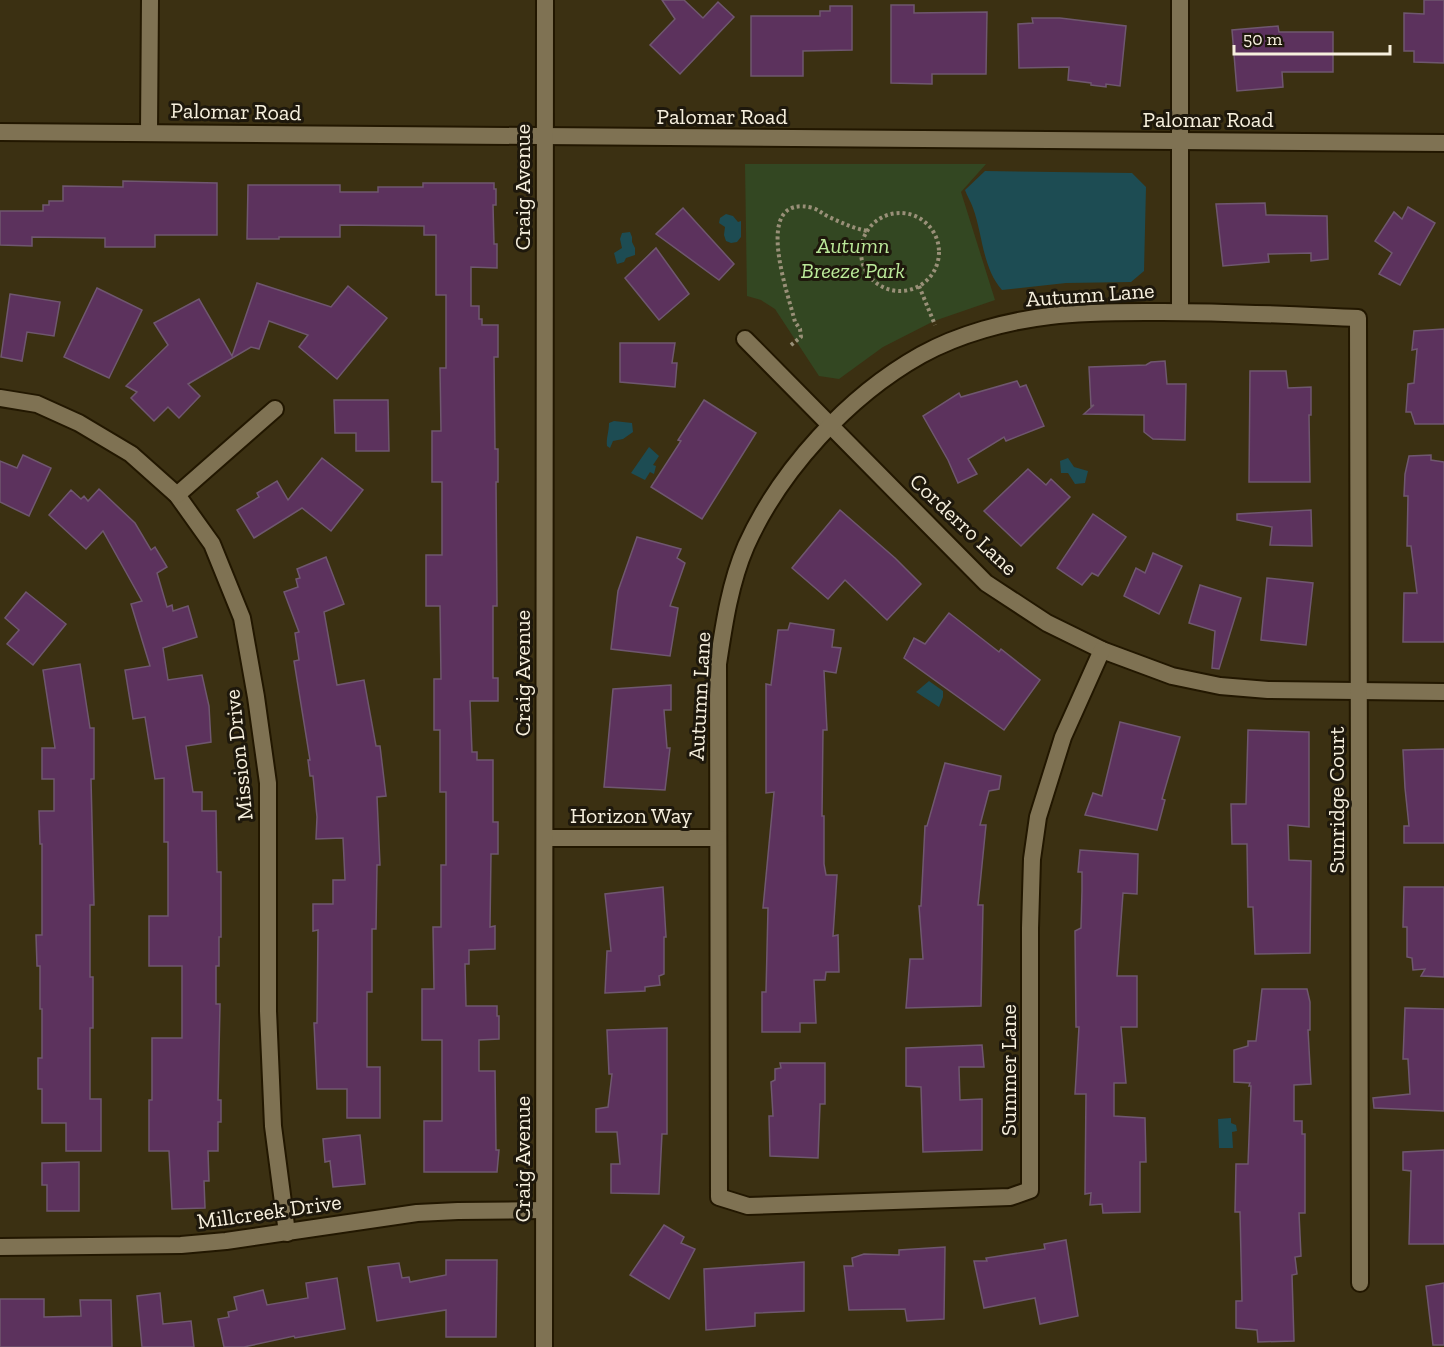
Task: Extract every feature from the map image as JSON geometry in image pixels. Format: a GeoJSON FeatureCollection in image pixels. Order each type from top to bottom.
{"type":"FeatureCollection","features":[{"type":"Feature","properties":{"kind":"street"},"geometry":{"type":"LineString","coordinates":[[149,132],[150,0]]}},
{"type":"Feature","properties":{"kind":"street","name":"Craig Avenue"},"geometry":{"type":"LineString","coordinates":[[544,1347],[545,0]]}},
{"type":"Feature","properties":{"kind":"street"},"geometry":{"type":"LineString","coordinates":[[1180,0],[1180,312]]}},
{"type":"Feature","properties":{"kind":"street","name":"Palomar Road"},"geometry":{"type":"LineString","coordinates":[[0,132],[1444,143]]}},
{"type":"Feature","properties":{"kind":"street","name":"Autumn Lane"},"geometry":{"type":"LineString","coordinates":[[719,1197],[718,664],[727,606],[745,548],[765,509],[793,468],[830,425],[875,386],[921,355],[959,338],[1006,324],[1087,312],[1180,312],[1358,318]]}},
{"type":"Feature","properties":{"kind":"street","name":"Sunridge Court"},"geometry":{"type":"LineString","coordinates":[[1358,318],[1360,1282]]}},
{"type":"Feature","properties":{"kind":"street","name":"Corderro Lane"},"geometry":{"type":"LineString","coordinates":[[745,339],[987,583],[1047,623],[1102,650],[1172,676],[1220,686],[1268,690],[1444,692]]}},
{"type":"Feature","properties":{"kind":"street","name":"Mission Drive"},"geometry":{"type":"LineString","coordinates":[[0,398],[37,404],[79,423],[131,454],[177,495],[212,544],[242,618],[268,783],[268,1011],[273,1126],[287,1233]]}},
{"type":"Feature","properties":{"kind":"street"},"geometry":{"type":"LineString","coordinates":[[177,495],[275,409]]}},
{"type":"Feature","properties":{"kind":"street","name":"Summer Lane"},"geometry":{"type":"LineString","coordinates":[[719,1197],[748,1206],[1010,1197],[1030,1190],[1032,859],[1038,817],[1063,737],[1102,650]]}},
{"type":"Feature","properties":{"kind":"street","name":"Horizon Way"},"geometry":{"type":"LineString","coordinates":[[545,838],[718,838]]}},
{"type":"Feature","properties":{"kind":"street","name":"Millcreek Drive"},"geometry":{"type":"LineString","coordinates":[[0,1247],[181,1245],[458,1210],[544,1210]]}},
{"type":"Feature","properties":{"kind":"path"},"geometry":{"type":"LineString","coordinates":[[790,345],[801,337],[800,329],[795,322],[776,244],[778,225],[782,216],[789,210],[814,208],[850,227],[867,231]]}},
{"type":"Feature","properties":{"kind":"path"},"geometry":{"type":"LineString","coordinates":[[900,213],[912,215],[928,225],[938,242],[939,255],[930,278],[920,286],[907,291],[894,291],[882,287],[872,279],[861,256],[862,243],[867,231],[876,221],[887,215],[900,213]]}},
{"type":"Feature","properties":{"kind":"path"},"geometry":{"type":"LineString","coordinates":[[920,286],[935,325]]}},
{"type":"Feature","properties":{"kind":"green space","name":"Autumn Breeze Park"},"geometry":{"type":"Polygon","coordinates":[[[745,164],[986,164],[961,192],[995,300],[934,321],[883,347],[839,379],[819,376],[775,309],[761,300],[747,296],[745,164]]]}},
{"type":"Feature","properties":{"kind":"water"},"geometry":{"type":"Polygon","coordinates":[[[985,171],[1132,173],[1146,187],[1144,271],[1131,282],[1066,283],[1002,290],[990,271],[976,218],[965,190],[985,171]]]}},
{"type":"Feature","properties":{"kind":"water"},"geometry":{"type":"Polygon","coordinates":[[[726,214],[733,216],[738,222],[741,221],[741,237],[737,242],[726,241],[725,227],[719,223],[720,218],[726,214]]]}},
{"type":"Feature","properties":{"kind":"water"},"geometry":{"type":"Polygon","coordinates":[[[630,232],[635,255],[617,264],[614,253],[622,248],[620,239],[622,233],[630,232]]]}},
{"type":"Feature","properties":{"kind":"water"},"geometry":{"type":"Polygon","coordinates":[[[614,421],[632,423],[633,432],[623,439],[613,441],[610,448],[607,446],[609,423],[614,421]]]}},
{"type":"Feature","properties":{"kind":"water"},"geometry":{"type":"Polygon","coordinates":[[[649,447],[659,456],[653,465],[656,466],[654,474],[650,472],[645,480],[631,473],[649,447]]]}},
{"type":"Feature","properties":{"kind":"water"},"geometry":{"type":"Polygon","coordinates":[[[1068,458],[1074,467],[1088,471],[1085,483],[1075,484],[1068,473],[1061,473],[1060,461],[1068,458]]]}},
{"type":"Feature","properties":{"kind":"water"},"geometry":{"type":"Polygon","coordinates":[[[929,681],[943,691],[939,707],[916,692],[929,681]]]}},
{"type":"Feature","properties":{"kind":"water"},"geometry":{"type":"Polygon","coordinates":[[[1231,1118],[1231,1123],[1236,1125],[1237,1131],[1232,1132],[1233,1148],[1219,1148],[1218,1119],[1231,1118]]]}},
{"type":"Feature","properties":{"kind":"building"},"geometry":{"type":"Polygon","coordinates":[[[662,0],[684,0],[703,18],[718,2],[734,17],[680,74],[650,45],[675,19],[662,0]]]}},
{"type":"Feature","properties":{"kind":"building"},"geometry":{"type":"Polygon","coordinates":[[[1424,0],[1444,0],[1444,63],[1414,62],[1414,51],[1404,51],[1404,13],[1424,14],[1424,0]]]}},
{"type":"Feature","properties":{"kind":"building"},"geometry":{"type":"Polygon","coordinates":[[[891,5],[914,5],[914,13],[987,12],[986,74],[932,74],[932,84],[891,83],[891,5]]]}},
{"type":"Feature","properties":{"kind":"building"},"geometry":{"type":"Polygon","coordinates":[[[830,6],[852,6],[852,50],[803,51],[803,76],[751,76],[751,16],[820,16],[820,11],[830,11],[830,6]]]}},
{"type":"Feature","properties":{"kind":"building"},"geometry":{"type":"Polygon","coordinates":[[[1032,18],[1060,18],[1126,26],[1120,86],[1106,84],[1106,87],[1068,80],[1069,67],[1019,68],[1018,24],[1033,23],[1032,18]]]}},
{"type":"Feature","properties":{"kind":"building"},"geometry":{"type":"Polygon","coordinates":[[[1278,26],[1279,32],[1333,32],[1333,72],[1282,72],[1283,87],[1237,91],[1232,30],[1278,26]]]}},
{"type":"Feature","properties":{"kind":"building"},"geometry":{"type":"Polygon","coordinates":[[[123,181],[217,183],[217,235],[155,235],[155,247],[105,247],[105,238],[32,237],[32,246],[0,245],[0,211],[43,211],[43,205],[49,205],[49,201],[63,201],[63,186],[123,187],[123,181]]]}},
{"type":"Feature","properties":{"kind":"building"},"geometry":{"type":"Polygon","coordinates":[[[423,183],[494,183],[494,189],[496,189],[496,205],[493,205],[497,268],[471,267],[471,306],[479,306],[479,319],[482,319],[482,325],[498,325],[498,357],[494,357],[495,449],[498,449],[498,482],[496,482],[497,606],[493,606],[493,678],[498,678],[498,701],[470,701],[472,752],[477,752],[477,760],[493,760],[493,822],[498,822],[498,854],[491,854],[490,927],[495,926],[495,949],[469,950],[469,964],[465,964],[466,1006],[497,1006],[497,1016],[499,1016],[499,1039],[479,1040],[479,1071],[495,1071],[496,1150],[499,1150],[497,1172],[424,1172],[424,1121],[442,1121],[442,1040],[422,1040],[422,989],[434,989],[433,927],[441,927],[441,865],[446,865],[446,792],[440,792],[440,730],[434,730],[434,679],[441,679],[440,606],[426,606],[426,555],[442,555],[442,482],[432,482],[432,431],[441,431],[440,368],[446,368],[446,295],[436,295],[436,235],[424,235],[424,226],[340,225],[340,237],[247,239],[248,185],[340,185],[340,192],[378,192],[378,187],[423,187],[423,183]]]}},
{"type":"Feature","properties":{"kind":"building"},"geometry":{"type":"Polygon","coordinates":[[[1265,203],[1266,215],[1327,216],[1328,259],[1311,261],[1311,253],[1268,254],[1269,262],[1223,266],[1216,204],[1265,203]]]}},
{"type":"Feature","properties":{"kind":"building"},"geometry":{"type":"Polygon","coordinates":[[[1408,207],[1435,223],[1400,285],[1379,274],[1392,253],[1375,241],[1394,212],[1402,219],[1408,207]]]}},
{"type":"Feature","properties":{"kind":"building"},"geometry":{"type":"Polygon","coordinates":[[[683,208],[734,264],[719,280],[656,234],[683,208]]]}},
{"type":"Feature","properties":{"kind":"building"},"geometry":{"type":"Polygon","coordinates":[[[656,248],[689,294],[659,320],[625,278],[656,248]]]}},
{"type":"Feature","properties":{"kind":"building"},"geometry":{"type":"Polygon","coordinates":[[[257,283],[331,307],[348,286],[387,318],[337,379],[299,347],[308,335],[269,321],[259,349],[251,347],[188,384],[200,396],[179,418],[168,407],[154,421],[131,398],[137,392],[126,386],[168,345],[154,323],[199,299],[232,356],[257,283]]]}},
{"type":"Feature","properties":{"kind":"building"},"geometry":{"type":"Polygon","coordinates":[[[97,288],[142,310],[109,378],[64,357],[97,288]]]}},
{"type":"Feature","properties":{"kind":"building"},"geometry":{"type":"Polygon","coordinates":[[[10,294],[60,302],[54,336],[27,332],[22,361],[1,357],[10,294]]]}},
{"type":"Feature","properties":{"kind":"building"},"geometry":{"type":"Polygon","coordinates":[[[1444,329],[1444,424],[1415,424],[1411,412],[1406,412],[1408,384],[1414,383],[1417,349],[1412,350],[1414,331],[1444,329]]]}},
{"type":"Feature","properties":{"kind":"building"},"geometry":{"type":"Polygon","coordinates":[[[620,343],[675,343],[672,363],[677,363],[675,387],[620,382],[620,343]]]}},
{"type":"Feature","properties":{"kind":"building"},"geometry":{"type":"Polygon","coordinates":[[[1165,361],[1167,384],[1186,384],[1185,440],[1153,439],[1144,432],[1144,415],[1084,414],[1094,405],[1091,406],[1089,367],[1146,365],[1151,362],[1165,361]]]}},
{"type":"Feature","properties":{"kind":"building"},"geometry":{"type":"Polygon","coordinates":[[[1250,371],[1286,371],[1288,388],[1311,387],[1310,482],[1249,482],[1250,371]]]}},
{"type":"Feature","properties":{"kind":"building"},"geometry":{"type":"Polygon","coordinates":[[[1017,381],[1020,387],[1026,385],[1044,426],[1006,441],[1004,437],[968,459],[977,474],[958,483],[923,416],[959,393],[961,397],[1017,381]]]}},
{"type":"Feature","properties":{"kind":"building"},"geometry":{"type":"Polygon","coordinates":[[[334,400],[388,400],[389,451],[356,451],[356,433],[335,433],[334,400]]]}},
{"type":"Feature","properties":{"kind":"building"},"geometry":{"type":"Polygon","coordinates":[[[704,400],[756,433],[702,519],[651,487],[704,400]]]}},
{"type":"Feature","properties":{"kind":"building"},"geometry":{"type":"Polygon","coordinates":[[[23,455],[51,468],[29,516],[0,502],[0,461],[17,468],[23,455]]]}},
{"type":"Feature","properties":{"kind":"building"},"geometry":{"type":"Polygon","coordinates":[[[1431,455],[1431,460],[1444,462],[1444,642],[1403,642],[1404,593],[1417,593],[1411,546],[1407,546],[1408,496],[1404,496],[1405,474],[1409,456],[1431,455]]]}},
{"type":"Feature","properties":{"kind":"building"},"geometry":{"type":"Polygon","coordinates":[[[322,458],[363,490],[331,531],[302,508],[254,538],[237,510],[259,497],[257,493],[277,481],[288,500],[322,458]]]}},
{"type":"Feature","properties":{"kind":"building"},"geometry":{"type":"Polygon","coordinates":[[[1028,469],[1046,485],[1051,479],[1070,497],[1021,546],[984,511],[1028,469]]]}},
{"type":"Feature","properties":{"kind":"building"},"geometry":{"type":"Polygon","coordinates":[[[99,489],[135,523],[151,550],[155,547],[167,567],[157,573],[167,607],[172,605],[173,611],[188,606],[197,637],[163,648],[168,680],[202,675],[209,706],[211,742],[186,746],[193,792],[202,792],[202,811],[216,811],[217,872],[221,872],[221,937],[219,937],[219,966],[216,966],[216,1004],[220,1004],[218,1100],[221,1100],[221,1122],[218,1122],[218,1151],[208,1151],[209,1181],[204,1181],[205,1208],[172,1209],[169,1151],[149,1151],[152,1038],[182,1038],[182,966],[149,966],[149,916],[168,916],[168,842],[164,842],[164,778],[155,779],[145,717],[133,719],[125,670],[150,666],[131,604],[142,601],[103,531],[86,549],[49,515],[71,490],[81,499],[84,496],[88,501],[99,489]]]}},
{"type":"Feature","properties":{"kind":"building"},"geometry":{"type":"Polygon","coordinates":[[[840,510],[921,584],[887,620],[845,580],[828,599],[792,568],[840,510]]]}},
{"type":"Feature","properties":{"kind":"building"},"geometry":{"type":"Polygon","coordinates":[[[1311,510],[1312,546],[1270,545],[1272,527],[1237,520],[1237,514],[1311,510]]]}},
{"type":"Feature","properties":{"kind":"building"},"geometry":{"type":"Polygon","coordinates":[[[1093,514],[1126,537],[1098,576],[1092,573],[1082,585],[1057,568],[1093,514]]]}},
{"type":"Feature","properties":{"kind":"building"},"geometry":{"type":"Polygon","coordinates":[[[637,537],[681,549],[677,558],[685,563],[670,606],[678,608],[670,656],[611,649],[618,591],[637,537]]]}},
{"type":"Feature","properties":{"kind":"building"},"geometry":{"type":"Polygon","coordinates":[[[1153,553],[1182,566],[1159,614],[1124,596],[1136,568],[1145,573],[1153,553]]]}},
{"type":"Feature","properties":{"kind":"building"},"geometry":{"type":"Polygon","coordinates":[[[326,557],[344,604],[324,612],[337,685],[364,680],[376,746],[380,746],[386,796],[377,797],[380,865],[377,865],[376,929],[372,929],[372,992],[367,992],[367,1067],[380,1067],[380,1118],[347,1118],[347,1089],[317,1089],[314,1023],[317,1023],[318,930],[313,931],[313,904],[333,904],[333,880],[345,880],[343,838],[316,839],[317,817],[313,776],[310,776],[308,760],[310,760],[294,661],[299,660],[295,633],[299,632],[284,592],[298,587],[296,579],[300,578],[297,569],[326,557]]]}},
{"type":"Feature","properties":{"kind":"building"},"geometry":{"type":"Polygon","coordinates":[[[1267,578],[1313,583],[1306,645],[1261,640],[1267,578]]]}},
{"type":"Feature","properties":{"kind":"building"},"geometry":{"type":"Polygon","coordinates":[[[1200,585],[1241,598],[1219,669],[1212,668],[1215,631],[1189,623],[1200,585]]]}},
{"type":"Feature","properties":{"kind":"building"},"geometry":{"type":"Polygon","coordinates":[[[26,592],[66,624],[33,665],[7,644],[19,630],[5,618],[26,592]]]}},
{"type":"Feature","properties":{"kind":"building"},"geometry":{"type":"Polygon","coordinates":[[[949,613],[999,652],[1001,649],[1040,680],[1004,730],[904,658],[914,638],[925,644],[949,613]]]}},
{"type":"Feature","properties":{"kind":"building"},"geometry":{"type":"Polygon","coordinates":[[[790,623],[834,630],[832,647],[841,648],[836,673],[824,671],[827,730],[823,730],[822,816],[824,816],[826,875],[837,875],[833,936],[838,935],[839,972],[826,972],[825,980],[814,980],[816,1023],[800,1023],[800,1032],[762,1032],[762,992],[766,992],[768,908],[763,908],[774,792],[766,793],[766,684],[771,685],[778,630],[788,630],[790,623]]]}},
{"type":"Feature","properties":{"kind":"building"},"geometry":{"type":"Polygon","coordinates":[[[80,664],[90,728],[94,728],[94,779],[91,779],[94,905],[90,905],[93,1028],[90,1028],[90,1099],[101,1099],[101,1151],[66,1151],[66,1123],[42,1123],[42,1089],[38,1089],[38,1058],[42,1058],[40,966],[37,966],[36,935],[42,935],[42,844],[40,844],[39,811],[54,811],[54,779],[42,779],[42,748],[55,748],[43,670],[80,664]]]}},
{"type":"Feature","properties":{"kind":"building"},"geometry":{"type":"Polygon","coordinates":[[[671,685],[671,710],[664,710],[667,748],[670,748],[665,790],[604,787],[613,689],[671,685]]]}},
{"type":"Feature","properties":{"kind":"building"},"geometry":{"type":"Polygon","coordinates":[[[1120,722],[1180,737],[1162,799],[1165,800],[1157,830],[1085,815],[1093,793],[1102,796],[1120,722]]]}},
{"type":"Feature","properties":{"kind":"building"},"geometry":{"type":"Polygon","coordinates":[[[1248,730],[1309,732],[1309,827],[1288,825],[1289,860],[1311,861],[1310,953],[1255,954],[1253,907],[1248,907],[1247,844],[1232,844],[1231,804],[1246,804],[1248,730]]]}},
{"type":"Feature","properties":{"kind":"building"},"geometry":{"type":"Polygon","coordinates":[[[1444,749],[1444,843],[1404,843],[1404,826],[1409,826],[1403,750],[1444,749]]]}},
{"type":"Feature","properties":{"kind":"building"},"geometry":{"type":"Polygon","coordinates":[[[945,763],[1001,776],[999,789],[989,791],[980,825],[986,825],[978,905],[983,905],[981,1006],[906,1008],[910,959],[923,959],[919,906],[921,906],[925,826],[927,826],[945,763]]]}},
{"type":"Feature","properties":{"kind":"building"},"geometry":{"type":"Polygon","coordinates":[[[1080,850],[1138,854],[1137,894],[1123,893],[1117,976],[1137,976],[1137,1027],[1121,1027],[1126,1083],[1114,1083],[1114,1116],[1145,1118],[1146,1162],[1140,1162],[1140,1212],[1103,1213],[1102,1204],[1090,1205],[1091,1193],[1085,1194],[1086,1094],[1075,1094],[1079,1027],[1076,1027],[1075,931],[1081,928],[1082,872],[1078,872],[1080,850]]]}},
{"type":"Feature","properties":{"kind":"building"},"geometry":{"type":"Polygon","coordinates":[[[663,887],[666,937],[664,937],[664,974],[659,976],[660,985],[645,987],[645,991],[605,993],[607,951],[611,951],[605,894],[663,887]]]}},
{"type":"Feature","properties":{"kind":"building"},"geometry":{"type":"Polygon","coordinates":[[[1404,887],[1444,887],[1444,977],[1421,976],[1425,969],[1413,970],[1412,958],[1407,957],[1407,927],[1403,927],[1404,887]]]}},
{"type":"Feature","properties":{"kind":"building"},"geometry":{"type":"Polygon","coordinates":[[[1262,989],[1307,989],[1310,1002],[1310,1030],[1308,1030],[1311,1084],[1294,1085],[1294,1121],[1302,1121],[1302,1134],[1305,1134],[1305,1213],[1299,1213],[1301,1256],[1295,1257],[1297,1274],[1292,1275],[1294,1341],[1258,1342],[1257,1330],[1236,1328],[1236,1301],[1242,1301],[1240,1212],[1235,1212],[1236,1164],[1248,1164],[1251,1086],[1249,1086],[1250,1083],[1234,1082],[1234,1050],[1248,1046],[1248,1041],[1256,1041],[1262,989]]]}},
{"type":"Feature","properties":{"kind":"building"},"geometry":{"type":"Polygon","coordinates":[[[1405,1008],[1444,1009],[1444,1111],[1374,1108],[1373,1098],[1410,1094],[1408,1059],[1403,1059],[1405,1008]]]}},
{"type":"Feature","properties":{"kind":"building"},"geometry":{"type":"Polygon","coordinates":[[[667,1028],[667,1134],[662,1134],[659,1194],[611,1193],[611,1164],[620,1164],[617,1132],[596,1132],[596,1109],[608,1107],[612,1074],[609,1074],[607,1030],[667,1028]]]}},
{"type":"Feature","properties":{"kind":"building"},"geometry":{"type":"Polygon","coordinates":[[[982,1045],[984,1067],[959,1067],[960,1100],[982,1099],[982,1150],[923,1152],[921,1087],[906,1086],[906,1048],[982,1045]]]}},
{"type":"Feature","properties":{"kind":"building"},"geometry":{"type":"Polygon","coordinates":[[[780,1063],[825,1063],[825,1104],[820,1104],[818,1158],[770,1156],[769,1116],[773,1116],[771,1082],[775,1080],[775,1069],[781,1068],[780,1063]]]}},
{"type":"Feature","properties":{"kind":"building"},"geometry":{"type":"Polygon","coordinates":[[[360,1135],[365,1184],[333,1187],[330,1161],[325,1162],[323,1139],[360,1135]]]}},
{"type":"Feature","properties":{"kind":"building"},"geometry":{"type":"Polygon","coordinates":[[[1444,1150],[1444,1244],[1409,1244],[1411,1171],[1403,1170],[1403,1152],[1444,1150]]]}},
{"type":"Feature","properties":{"kind":"building"},"geometry":{"type":"Polygon","coordinates":[[[79,1162],[79,1211],[47,1211],[47,1185],[42,1185],[42,1163],[79,1162]]]}},
{"type":"Feature","properties":{"kind":"building"},"geometry":{"type":"Polygon","coordinates":[[[664,1225],[684,1237],[681,1243],[695,1249],[669,1299],[630,1275],[664,1225]]]}},
{"type":"Feature","properties":{"kind":"building"},"geometry":{"type":"Polygon","coordinates":[[[1066,1240],[1078,1316],[1040,1324],[1035,1298],[984,1308],[974,1261],[987,1261],[986,1258],[1045,1249],[1044,1244],[1066,1240]]]}},
{"type":"Feature","properties":{"kind":"building"},"geometry":{"type":"Polygon","coordinates":[[[945,1247],[944,1319],[907,1321],[905,1309],[849,1310],[844,1266],[853,1266],[852,1258],[864,1254],[899,1255],[899,1250],[945,1247]]]}},
{"type":"Feature","properties":{"kind":"building"},"geometry":{"type":"Polygon","coordinates":[[[446,1260],[497,1260],[496,1337],[446,1337],[446,1310],[377,1321],[368,1267],[399,1263],[402,1278],[409,1277],[410,1282],[446,1275],[446,1260]]]}},
{"type":"Feature","properties":{"kind":"building"},"geometry":{"type":"Polygon","coordinates":[[[804,1262],[804,1311],[755,1313],[755,1326],[706,1330],[704,1269],[804,1262]]]}},
{"type":"Feature","properties":{"kind":"building"},"geometry":{"type":"Polygon","coordinates":[[[337,1278],[345,1329],[295,1338],[294,1336],[244,1347],[224,1347],[218,1319],[229,1317],[228,1312],[237,1310],[234,1297],[263,1290],[267,1305],[308,1298],[306,1283],[337,1278]]]}},
{"type":"Feature","properties":{"kind":"building"},"geometry":{"type":"Polygon","coordinates":[[[1444,1283],[1444,1345],[1433,1345],[1426,1286],[1444,1283]]]}},
{"type":"Feature","properties":{"kind":"building"},"geometry":{"type":"Polygon","coordinates":[[[160,1293],[163,1324],[191,1321],[194,1347],[142,1347],[137,1296],[160,1293]]]}},
{"type":"Feature","properties":{"kind":"building"},"geometry":{"type":"Polygon","coordinates":[[[0,1299],[44,1299],[44,1317],[81,1316],[80,1300],[111,1300],[112,1347],[0,1347],[0,1299]]]}}]}
